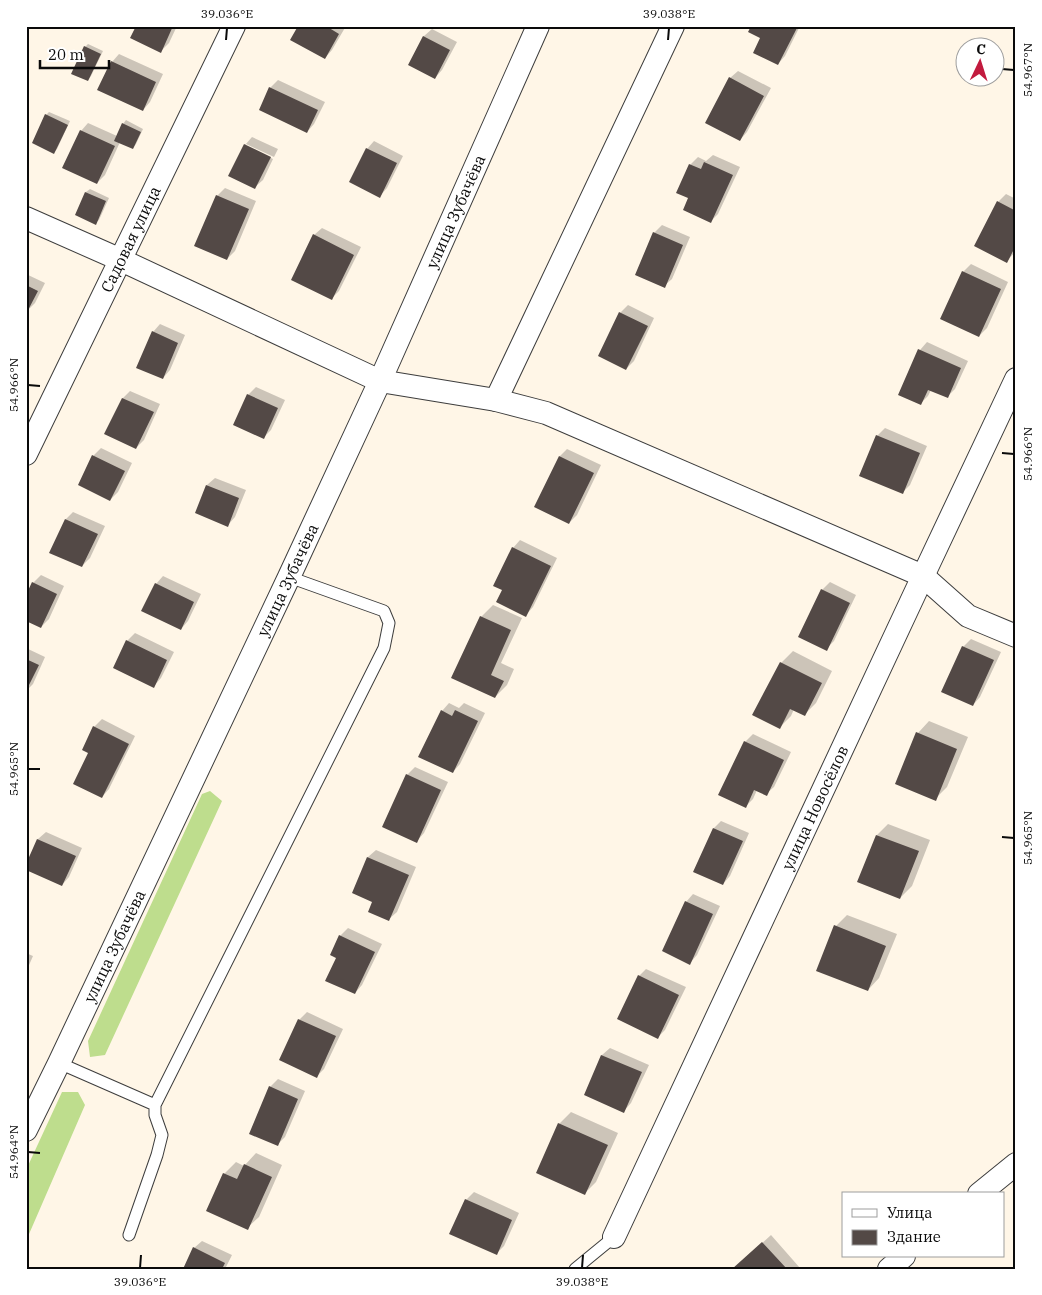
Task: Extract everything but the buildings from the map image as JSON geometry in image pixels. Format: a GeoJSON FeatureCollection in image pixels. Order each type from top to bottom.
{"type":"FeatureCollection","features":[{"type":"Feature","properties":{"kind":"street","name":"Садовая улица"},"geometry":{"type":"LineString","coordinates":[[26,454],[234,26]]}},
{"type":"Feature","properties":{"kind":"street","name":"улица Зубачёва"},"geometry":{"type":"LineString","coordinates":[[26,1130],[380,381],[538,26]]}},
{"type":"Feature","properties":{"kind":"street"},"geometry":{"type":"LineString","coordinates":[[496,400],[673,26]]}},
{"type":"Feature","properties":{"kind":"street"},"geometry":{"type":"LineString","coordinates":[[26,218],[121,260],[380,381],[496,400],[546,413],[922,576],[968,616],[1016,636]]}},
{"type":"Feature","properties":{"kind":"street","name":"улица Новосёлов"},"geometry":{"type":"LineString","coordinates":[[614,1237],[922,576],[1016,379]]}},
{"type":"Feature","properties":{"kind":"street"},"geometry":{"type":"LineString","coordinates":[[981,1192],[1016,1164]]}},
{"type":"Feature","properties":{"kind":"street"},"geometry":{"type":"LineString","coordinates":[[889,1269],[902,1258]]}},
{"type":"Feature","properties":{"kind":"lane"},"geometry":{"type":"LineString","coordinates":[[129,1234],[162,1135],[155,1115],[155,1105],[384,648],[389,623],[384,611],[289,577]]}},
{"type":"Feature","properties":{"kind":"lane"},"geometry":{"type":"LineString","coordinates":[[59,1063],[155,1105]]}},
{"type":"Feature","properties":{"kind":"lane"},"geometry":{"type":"LineString","coordinates":[[575,1269],[614,1237]]}},
{"type":"Feature","properties":{"kind":"green space"},"geometry":{"type":"Polygon","coordinates":[[[210,791],[222,801],[105,1055],[90,1057],[88,1041],[202,794],[210,791]]]}},
{"type":"Feature","properties":{"kind":"green space"},"geometry":{"type":"Polygon","coordinates":[[[62,1092],[78,1092],[85,1105],[26,1241],[26,1170],[62,1092]]]}}]}
